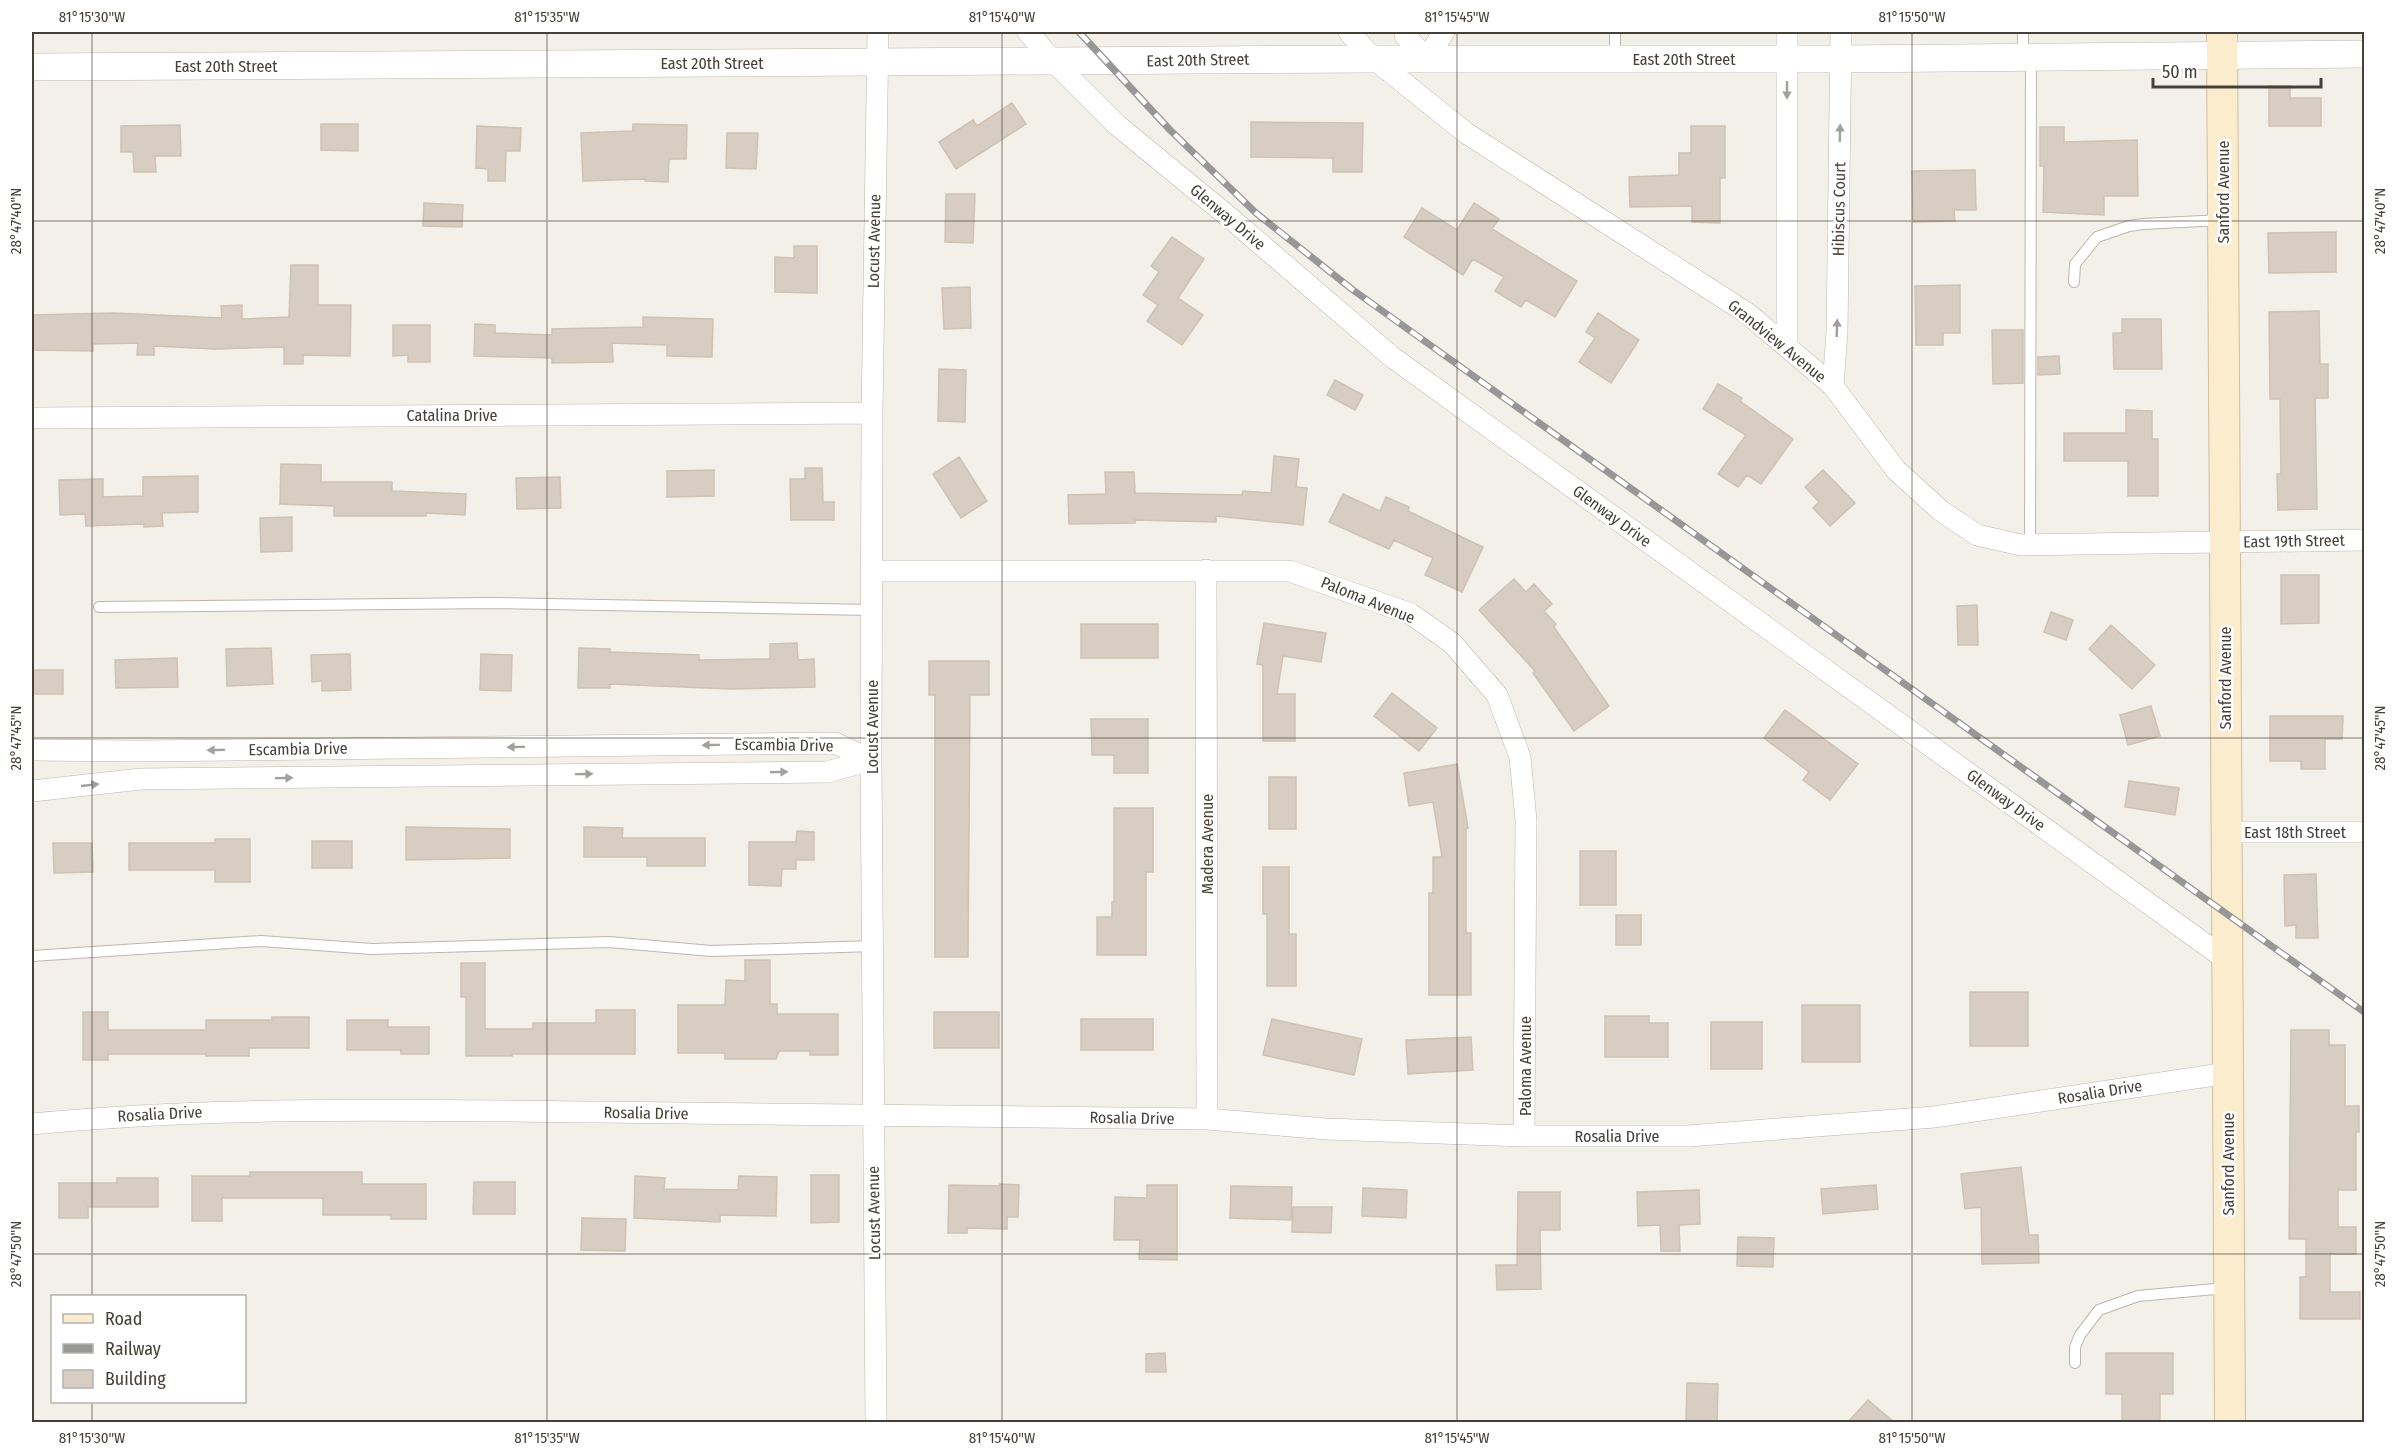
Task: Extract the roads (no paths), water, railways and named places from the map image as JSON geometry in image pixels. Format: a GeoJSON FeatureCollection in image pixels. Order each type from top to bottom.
{"type":"FeatureCollection","features":[{"type":"Feature","properties":{"kind":"main road","name":"Sanford Avenue"},"geometry":{"type":"LineString","coordinates":[[2222,43],[2230,1422]]}},
{"type":"Feature","properties":{"kind":"street","name":"Locust Avenue"},"geometry":{"type":"LineString","coordinates":[[876,1422],[871,760],[872,413],[878,32]]}},
{"type":"Feature","properties":{"kind":"street","name":"Glenway Drive"},"geometry":{"type":"LineString","coordinates":[[1028,32],[1054,62],[1117,125],[1229,217],[1392,357],[2227,960]]}},
{"type":"Feature","properties":{"kind":"street","name":"Grandview Avenue"},"geometry":{"type":"LineString","coordinates":[[1349,32],[1374,59],[1466,133],[1747,313],[1833,386],[1896,470],[1940,510],[1977,535],[2021,545],[2224,543]]}},
{"type":"Feature","properties":{"kind":"street"},"geometry":{"type":"LineString","coordinates":[[1405,32],[1405,35],[1426,59],[1444,32]]}},
{"type":"Feature","properties":{"kind":"street"},"geometry":{"type":"LineString","coordinates":[[1787,32],[1787,346]]}},
{"type":"Feature","properties":{"kind":"street","name":"Hibiscus Court"},"geometry":{"type":"LineString","coordinates":[[1833,386],[1837,332],[1841,32]]}},
{"type":"Feature","properties":{"kind":"street","name":"East 20th Street"},"geometry":{"type":"LineString","coordinates":[[32,67],[1374,59],[1841,59],[2026,48],[2222,43],[2364,54]]}},
{"type":"Feature","properties":{"kind":"street","name":"Catalina Drive"},"geometry":{"type":"LineString","coordinates":[[32,418],[872,413]]}},
{"type":"Feature","properties":{"kind":"street","name":"East 19th Street"},"geometry":{"type":"LineString","coordinates":[[2224,543],[2364,540]]}},
{"type":"Feature","properties":{"kind":"street","name":"Madera Avenue"},"geometry":{"type":"LineString","coordinates":[[1206,570],[1207,1119]]}},
{"type":"Feature","properties":{"kind":"street","name":"Paloma Avenue"},"geometry":{"type":"LineString","coordinates":[[872,571],[1290,571],[1411,614],[1452,643],[1497,695],[1520,757],[1526,820],[1524,1136]]}},
{"type":"Feature","properties":{"kind":"street","name":"Escambia Drive"},"geometry":{"type":"LineString","coordinates":[[32,791],[140,765],[835,743],[871,760]]}},
{"type":"Feature","properties":{"kind":"street","name":"Escambia Drive"},"geometry":{"type":"LineString","coordinates":[[32,750],[140,765],[827,772],[871,760]]}},
{"type":"Feature","properties":{"kind":"street","name":"East 18th Street"},"geometry":{"type":"LineString","coordinates":[[2226,832],[2364,832]]}},
{"type":"Feature","properties":{"kind":"street","name":"Rosalia Drive"},"geometry":{"type":"LineString","coordinates":[[32,1124],[108,1117],[231,1111],[451,1111],[1207,1119],[1326,1129],[1524,1136],[1688,1136],[1923,1118],[2228,1073]]}},
{"type":"Feature","properties":{"kind":"lane"},"geometry":{"type":"LineString","coordinates":[[1615,32],[1616,59]]}},
{"type":"Feature","properties":{"kind":"lane"},"geometry":{"type":"LineString","coordinates":[[2026,48],[2030,545]]}},
{"type":"Feature","properties":{"kind":"lane"},"geometry":{"type":"LineString","coordinates":[[2074,282],[2075,264],[2097,237],[2129,226],[2143,224],[2223,220]]}},
{"type":"Feature","properties":{"kind":"lane"},"geometry":{"type":"LineString","coordinates":[[99,608],[490,603],[872,610]]}},
{"type":"Feature","properties":{"kind":"lane"},"geometry":{"type":"LineString","coordinates":[[32,956],[261,941],[372,949],[609,942],[711,951],[874,946]]}},
{"type":"Feature","properties":{"kind":"lane"},"geometry":{"type":"LineString","coordinates":[[2075,1363],[2075,1347],[2080,1335],[2099,1310],[2138,1296],[2229,1288]]}},
{"type":"Feature","properties":{"kind":"railway"},"geometry":{"type":"LineString","coordinates":[[1079,32],[1170,130],[1256,213],[1353,290],[2364,1012]]}}]}
